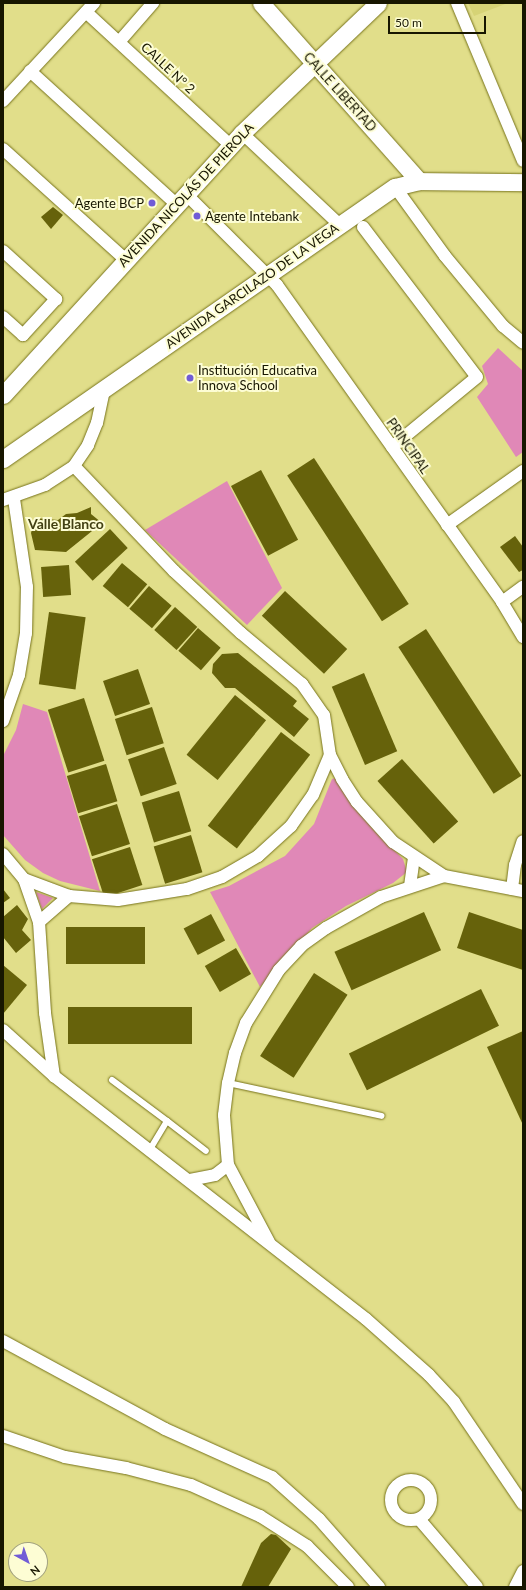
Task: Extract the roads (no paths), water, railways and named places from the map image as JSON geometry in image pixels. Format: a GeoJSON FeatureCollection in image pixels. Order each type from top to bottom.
{"type":"FeatureCollection","features":[{"type":"Feature","properties":{"kind":"street"},"geometry":{"type":"LineString","coordinates":[[3,101],[94,3]]}},
{"type":"Feature","properties":{"kind":"street"},"geometry":{"type":"LineString","coordinates":[[119,42],[153,3]]}},
{"type":"Feature","properties":{"kind":"street","name":"CALLE LIBERTAD"},"geometry":{"type":"LineString","coordinates":[[261,3],[419,180]]}},
{"type":"Feature","properties":{"kind":"street","name":"AVENIDA NICOLÁS DE PIEROLA"},"geometry":{"type":"LineString","coordinates":[[3,395],[236,139],[314,62],[378,3]]}},
{"type":"Feature","properties":{"kind":"street"},"geometry":{"type":"LineString","coordinates":[[457,3],[523,161]]}},
{"type":"Feature","properties":{"kind":"street","name":"CALLE N° 2"},"geometry":{"type":"LineString","coordinates":[[86,12],[119,42],[339,224]]}},
{"type":"Feature","properties":{"kind":"street","name":"PRINCIPAL"},"geometry":{"type":"LineString","coordinates":[[30,71],[267,273],[502,602],[523,637]]}},
{"type":"Feature","properties":{"kind":"street"},"geometry":{"type":"LineString","coordinates":[[3,149],[126,260]]}},
{"type":"Feature","properties":{"kind":"street","name":"AVENIDA GARCILAZO DE LA VEGA"},"geometry":{"type":"LineString","coordinates":[[3,459],[104,390],[267,273],[395,187],[419,180],[523,182]]}},
{"type":"Feature","properties":{"kind":"street"},"geometry":{"type":"LineString","coordinates":[[395,187],[445,256],[503,326],[523,343]]}},
{"type":"Feature","properties":{"kind":"street"},"geometry":{"type":"LineString","coordinates":[[363,227],[477,377],[392,447]]}},
{"type":"Feature","properties":{"kind":"street"},"geometry":{"type":"LineString","coordinates":[[3,251],[56,299],[23,335],[3,317]]}},
{"type":"Feature","properties":{"kind":"street"},"geometry":{"type":"LineString","coordinates":[[3,721],[19,675],[26,633],[26,587],[8,499],[45,485],[74,466],[88,445],[97,423],[104,390]]}},
{"type":"Feature","properties":{"kind":"street"},"geometry":{"type":"LineString","coordinates":[[74,466],[174,571],[241,633],[302,684],[324,715],[330,755],[356,802],[373,823],[414,858],[444,876],[517,890],[515,865],[523,841]]}},
{"type":"Feature","properties":{"kind":"street"},"geometry":{"type":"LineString","coordinates":[[447,525],[523,471]]}},
{"type":"Feature","properties":{"kind":"street"},"geometry":{"type":"LineString","coordinates":[[502,602],[523,588]]}},
{"type":"Feature","properties":{"kind":"street"},"geometry":{"type":"LineString","coordinates":[[24,879],[69,896],[98,900],[134,899],[188,889],[222,877],[258,856],[292,826],[313,794],[330,755]]}},
{"type":"Feature","properties":{"kind":"street"},"geometry":{"type":"LineString","coordinates":[[3,854],[24,879],[39,922],[45,1013],[54,1076]]}},
{"type":"Feature","properties":{"kind":"street"},"geometry":{"type":"LineString","coordinates":[[410,886],[414,858]]}},
{"type":"Feature","properties":{"kind":"street"},"geometry":{"type":"LineString","coordinates":[[272,1248],[228,1165],[224,1115],[228,1083],[235,1053],[254,1009],[279,970],[301,946],[326,928],[381,897],[410,886],[444,876]]}},
{"type":"Feature","properties":{"kind":"street"},"geometry":{"type":"LineString","coordinates":[[39,922],[69,896]]}},
{"type":"Feature","properties":{"kind":"street"},"geometry":{"type":"LineString","coordinates":[[3,1030],[54,1076],[190,1180],[272,1248],[366,1319],[429,1375],[454,1402],[518,1487],[523,1504]]}},
{"type":"Feature","properties":{"kind":"street"},"geometry":{"type":"LineString","coordinates":[[190,1180],[215,1175],[228,1165]]}},
{"type":"Feature","properties":{"kind":"street"},"geometry":{"type":"LineString","coordinates":[[3,1341],[165,1429],[272,1477],[319,1519],[379,1587]]}},
{"type":"Feature","properties":{"kind":"street"},"geometry":{"type":"LineString","coordinates":[[3,1436],[65,1457],[126,1468],[191,1485],[260,1516],[307,1546],[348,1587]]}},
{"type":"Feature","properties":{"kind":"street"},"geometry":{"type":"LineString","coordinates":[[419,1519],[477,1587]]}},
{"type":"Feature","properties":{"kind":"street"},"geometry":{"type":"LineString","coordinates":[[516,1587],[523,1572]]}},
{"type":"Feature","properties":{"kind":"lane"},"geometry":{"type":"LineString","coordinates":[[112,1080],[206,1151]]}},
{"type":"Feature","properties":{"kind":"lane"},"geometry":{"type":"LineString","coordinates":[[228,1083],[382,1116]]}},
{"type":"Feature","properties":{"kind":"lane"},"geometry":{"type":"LineString","coordinates":[[150,1149],[167,1121]]}},
{"type":"Feature","properties":{"kind":"place","name":"Agente BCP"},"geometry":{"type":"Point","coordinates":[152,203]}},
{"type":"Feature","properties":{"kind":"place","name":"Agente Intebank"},"geometry":{"type":"Point","coordinates":[197,216]}},
{"type":"Feature","properties":{"kind":"place","name":"Institución Educativa Innova School"},"geometry":{"type":"Point","coordinates":[190,378]}},
{"type":"Feature","properties":{"kind":"district","name":"Valle Blanco"},"geometry":{"type":"Point","coordinates":[66,524]}}]}
